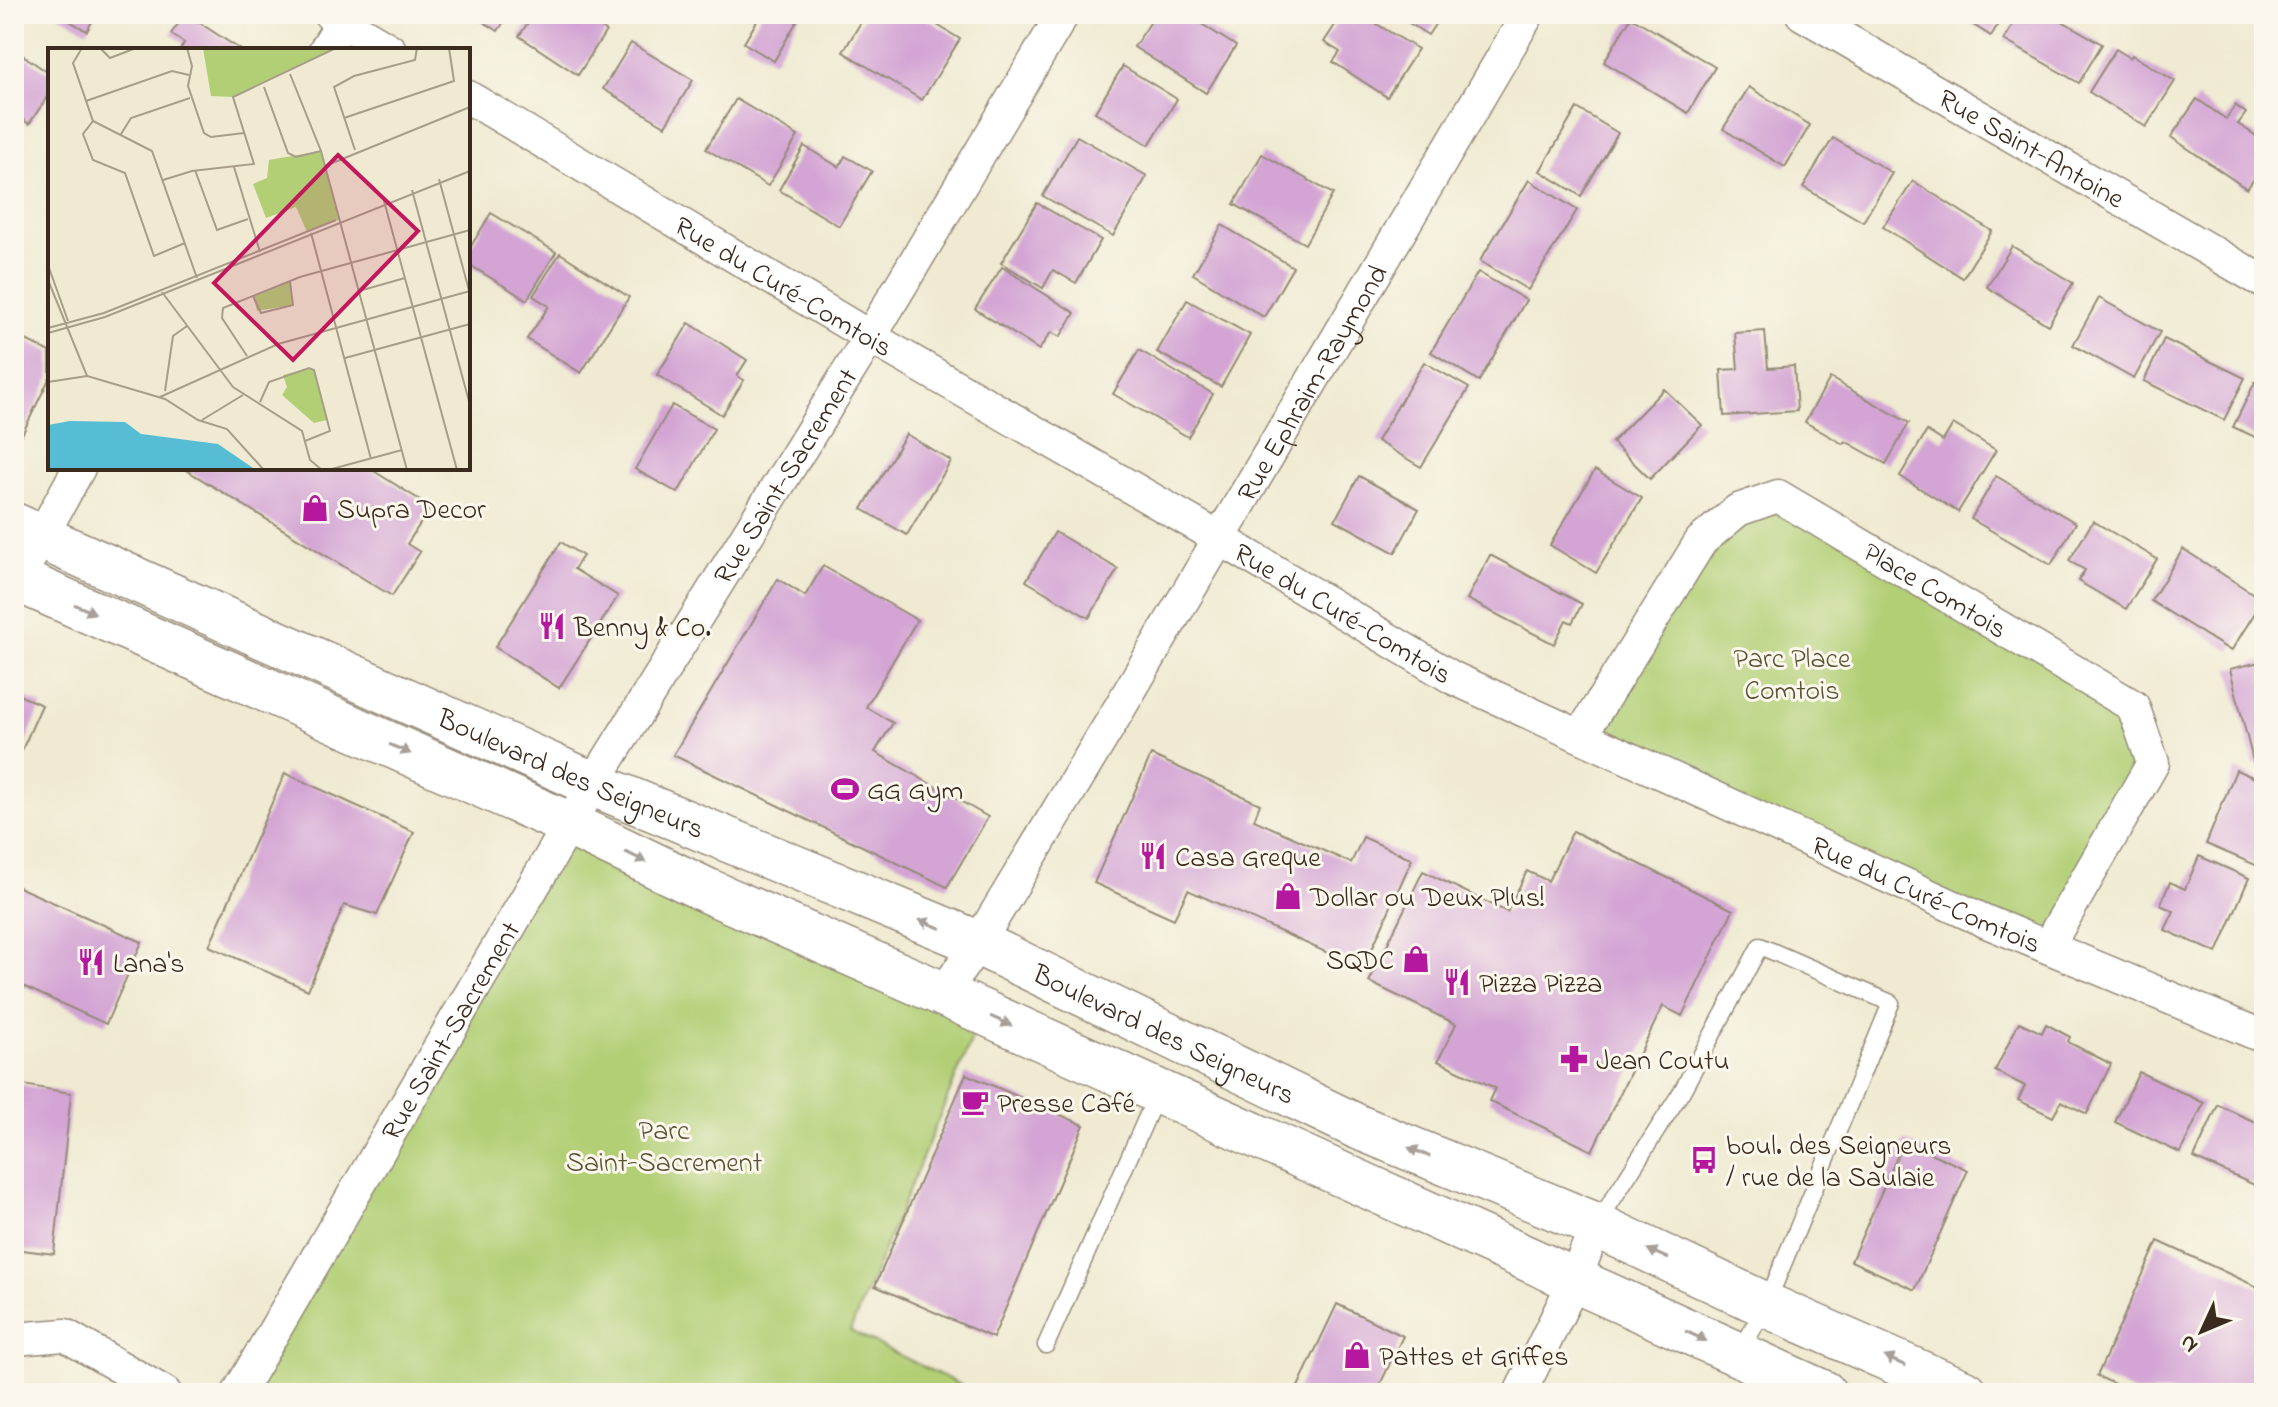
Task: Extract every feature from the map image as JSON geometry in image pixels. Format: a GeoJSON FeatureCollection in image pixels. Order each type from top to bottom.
{"type":"FeatureCollection","features":[{"type":"Feature","properties":{"kind":"main road","name":"Boulevard des Seigneurs"},"geometry":{"type":"LineString","coordinates":[[27,531],[593,784],[978,943],[1358,1127],[1596,1225],[1766,1305],[1966,1393]]}},
{"type":"Feature","properties":{"kind":"main road","name":"Boulevard des Seigneurs"},"geometry":{"type":"LineString","coordinates":[[16,579],[569,824],[708,891],[1159,1091],[1575,1280],[1738,1356],[1798,1388]]}},
{"type":"Feature","properties":{"kind":"main road"},"geometry":{"type":"LineString","coordinates":[[244,679],[264,638]]}},
{"type":"Feature","properties":{"kind":"main road"},"geometry":{"type":"LineString","coordinates":[[341,723],[360,680]]}},
{"type":"Feature","properties":{"kind":"street","name":"Rue Saint-Sacrement"},"geometry":{"type":"LineString","coordinates":[[238,1393],[569,824],[870,337],[1063,14]]}},
{"type":"Feature","properties":{"kind":"street","name":"Rue Ephraim-Raymond"},"geometry":{"type":"LineString","coordinates":[[943,994],[978,943],[1528,14]]}},
{"type":"Feature","properties":{"kind":"street","name":"Rue Saint-Antoine"},"geometry":{"type":"LineString","coordinates":[[1802,14],[2264,282]]}},
{"type":"Feature","properties":{"kind":"street"},"geometry":{"type":"LineString","coordinates":[[326,48],[339,16],[387,48]]}},
{"type":"Feature","properties":{"kind":"street","name":"Rue du Curé-Comtois"},"geometry":{"type":"LineString","coordinates":[[470,98],[870,337],[1219,538],[1453,678],[1987,922],[2264,1037]]}},
{"type":"Feature","properties":{"kind":"street"},"geometry":{"type":"LineString","coordinates":[[16,579],[27,531],[77,470]]}},
{"type":"Feature","properties":{"kind":"street","name":"Place Comtois"},"geometry":{"type":"LineString","coordinates":[[1581,735],[1701,541],[1738,510],[1778,496],[2133,706],[2153,763],[2048,946]]}},
{"type":"Feature","properties":{"kind":"street"},"geometry":{"type":"LineString","coordinates":[[1520,1393],[1575,1280],[1596,1225]]}},
{"type":"Feature","properties":{"kind":"street"},"geometry":{"type":"LineString","coordinates":[[14,1339],[65,1335],[165,1393]]}},
{"type":"Feature","properties":{"kind":"lane"},"geometry":{"type":"LineString","coordinates":[[1596,1225],[1682,1091],[1760,946],[1891,1003],[1766,1305],[1738,1356]]}},
{"type":"Feature","properties":{"kind":"lane"},"geometry":{"type":"LineString","coordinates":[[1046,1345],[1159,1091]]}},
{"type":"Feature","properties":{"kind":"green space","name":"Parc Place Comtois"},"geometry":{"type":"Polygon","coordinates":[[[1778,496],[2133,706],[2153,763],[2048,946],[1581,735],[1701,541],[1778,496]]]}},
{"type":"Feature","properties":{"kind":"green space","name":"Parc Saint-Sacrement"},"geometry":{"type":"Polygon","coordinates":[[[569,824],[983,1012],[850,1331],[977,1393],[238,1393],[569,824]]]}},
{"type":"Feature","properties":{"kind":"building"},"geometry":{"type":"Polygon","coordinates":[[[58,14],[96,14],[87,31],[58,14]]]}},
{"type":"Feature","properties":{"kind":"building"},"geometry":{"type":"Polygon","coordinates":[[[185,14],[238,48],[181,48],[184,43],[171,34],[185,14]]]}},
{"type":"Feature","properties":{"kind":"building"},"geometry":{"type":"Polygon","coordinates":[[[471,14],[509,14],[498,31],[471,14]]]}},
{"type":"Feature","properties":{"kind":"building"},"geometry":{"type":"Polygon","coordinates":[[[534,14],[595,14],[591,21],[606,31],[578,75],[519,36],[534,14]]]}},
{"type":"Feature","properties":{"kind":"building"},"geometry":{"type":"Polygon","coordinates":[[[761,14],[801,14],[774,61],[744,43],[761,14]]]}},
{"type":"Feature","properties":{"kind":"building"},"geometry":{"type":"Polygon","coordinates":[[[866,14],[919,14],[960,39],[922,100],[843,52],[866,14]]]}},
{"type":"Feature","properties":{"kind":"building"},"geometry":{"type":"Polygon","coordinates":[[[1156,14],[1186,14],[1236,46],[1206,93],[1134,47],[1156,14]]]}},
{"type":"Feature","properties":{"kind":"building"},"geometry":{"type":"Polygon","coordinates":[[[1360,14],[1418,49],[1387,97],[1333,62],[1340,52],[1324,42],[1341,16],[1354,24],[1360,14]]]}},
{"type":"Feature","properties":{"kind":"building"},"geometry":{"type":"Polygon","coordinates":[[[1395,14],[1442,14],[1428,35],[1395,14]]]}},
{"type":"Feature","properties":{"kind":"building"},"geometry":{"type":"Polygon","coordinates":[[[1956,14],[2004,14],[1991,36],[1956,14]]]}},
{"type":"Feature","properties":{"kind":"building"},"geometry":{"type":"Polygon","coordinates":[[[2019,14],[2050,14],[2102,44],[2079,83],[2004,40],[2019,14]]]}},
{"type":"Feature","properties":{"kind":"building"},"geometry":{"type":"Polygon","coordinates":[[[1631,17],[1715,67],[1688,113],[1604,62],[1631,17]]]}},
{"type":"Feature","properties":{"kind":"building"},"geometry":{"type":"Polygon","coordinates":[[[631,43],[693,80],[665,126],[603,89],[631,43]]]}},
{"type":"Feature","properties":{"kind":"building"},"geometry":{"type":"Polygon","coordinates":[[[14,49],[48,73],[48,96],[29,124],[14,113],[14,49]]]}},
{"type":"Feature","properties":{"kind":"building"},"geometry":{"type":"Polygon","coordinates":[[[2116,49],[2175,81],[2146,127],[2089,92],[2116,49]]]}},
{"type":"Feature","properties":{"kind":"building"},"geometry":{"type":"Polygon","coordinates":[[[1123,66],[1177,99],[1149,145],[1095,112],[1123,66]]]}},
{"type":"Feature","properties":{"kind":"building"},"geometry":{"type":"Polygon","coordinates":[[[1749,87],[1810,125],[1785,167],[1723,129],[1749,87]]]}},
{"type":"Feature","properties":{"kind":"building"},"geometry":{"type":"Polygon","coordinates":[[[736,99],[798,136],[768,186],[706,149],[736,99]]]}},
{"type":"Feature","properties":{"kind":"building"},"geometry":{"type":"Polygon","coordinates":[[[2197,99],[2226,119],[2235,105],[2246,113],[2238,124],[2264,141],[2264,164],[2247,189],[2171,137],[2197,99]]]}},
{"type":"Feature","properties":{"kind":"building"},"geometry":{"type":"Polygon","coordinates":[[[1577,108],[1618,133],[1581,196],[1540,171],[1577,108]]]}},
{"type":"Feature","properties":{"kind":"building"},"geometry":{"type":"Polygon","coordinates":[[[1077,136],[1147,176],[1113,236],[1043,196],[1077,136]]]}},
{"type":"Feature","properties":{"kind":"building"},"geometry":{"type":"Polygon","coordinates":[[[1833,138],[1892,173],[1863,222],[1803,187],[1833,138]]]}},
{"type":"Feature","properties":{"kind":"building"},"geometry":{"type":"Polygon","coordinates":[[[804,146],[839,167],[845,156],[872,171],[839,226],[779,190],[804,146]]]}},
{"type":"Feature","properties":{"kind":"building"},"geometry":{"type":"Polygon","coordinates":[[[1262,154],[1333,194],[1305,244],[1234,204],[1262,154]]]}},
{"type":"Feature","properties":{"kind":"building"},"geometry":{"type":"Polygon","coordinates":[[[1529,180],[1577,210],[1528,290],[1480,261],[1529,180]]]}},
{"type":"Feature","properties":{"kind":"building"},"geometry":{"type":"Polygon","coordinates":[[[1913,181],[1992,231],[1963,278],[1883,227],[1913,181]]]}},
{"type":"Feature","properties":{"kind":"building"},"geometry":{"type":"Polygon","coordinates":[[[1037,203],[1101,240],[1076,283],[1053,270],[1043,288],[1001,263],[1037,203]]]}},
{"type":"Feature","properties":{"kind":"building"},"geometry":{"type":"Polygon","coordinates":[[[491,213],[556,252],[527,300],[470,265],[470,248],[491,213]]]}},
{"type":"Feature","properties":{"kind":"building"},"geometry":{"type":"Polygon","coordinates":[[[1222,225],[1293,267],[1264,317],[1193,274],[1222,225]]]}},
{"type":"Feature","properties":{"kind":"building"},"geometry":{"type":"Polygon","coordinates":[[[2012,246],[2073,283],[2048,325],[1987,287],[2012,246]]]}},
{"type":"Feature","properties":{"kind":"building"},"geometry":{"type":"Polygon","coordinates":[[[560,253],[629,297],[581,373],[527,339],[549,306],[533,296],[560,253]]]}},
{"type":"Feature","properties":{"kind":"building"},"geometry":{"type":"Polygon","coordinates":[[[1002,267],[1075,313],[1060,337],[1051,332],[1039,350],[975,309],[1002,267]]]}},
{"type":"Feature","properties":{"kind":"building"},"geometry":{"type":"Polygon","coordinates":[[[1478,272],[1526,300],[1479,381],[1431,352],[1478,272]]]}},
{"type":"Feature","properties":{"kind":"building"},"geometry":{"type":"Polygon","coordinates":[[[2099,298],[2160,332],[2134,379],[2073,345],[2099,298]]]}},
{"type":"Feature","properties":{"kind":"building"},"geometry":{"type":"Polygon","coordinates":[[[1187,300],[1250,335],[1221,387],[1157,352],[1187,300]]]}},
{"type":"Feature","properties":{"kind":"building"},"geometry":{"type":"Polygon","coordinates":[[[689,323],[747,360],[737,376],[744,380],[722,415],[657,375],[689,323]]]}},
{"type":"Feature","properties":{"kind":"building"},"geometry":{"type":"Polygon","coordinates":[[[1765,331],[1768,368],[1794,366],[1797,411],[1724,416],[1721,370],[1738,369],[1735,333],[1765,331]]]}},
{"type":"Feature","properties":{"kind":"building"},"geometry":{"type":"Polygon","coordinates":[[[14,334],[48,351],[48,381],[14,451],[14,334]]]}},
{"type":"Feature","properties":{"kind":"building"},"geometry":{"type":"Polygon","coordinates":[[[2164,339],[2245,378],[2224,420],[2144,381],[2164,339]]]}},
{"type":"Feature","properties":{"kind":"building"},"geometry":{"type":"Polygon","coordinates":[[[1139,350],[1213,394],[1188,437],[1113,394],[1139,350]]]}},
{"type":"Feature","properties":{"kind":"building"},"geometry":{"type":"Polygon","coordinates":[[[1424,362],[1469,388],[1421,467],[1377,441],[1424,362]]]}},
{"type":"Feature","properties":{"kind":"building"},"geometry":{"type":"Polygon","coordinates":[[[1830,378],[1909,423],[1886,464],[1805,422],[1830,378]]]}},
{"type":"Feature","properties":{"kind":"building"},"geometry":{"type":"Polygon","coordinates":[[[2255,382],[2264,386],[2264,441],[2233,427],[2255,382]]]}},
{"type":"Feature","properties":{"kind":"building"},"geometry":{"type":"Polygon","coordinates":[[[1664,389],[1702,425],[1650,479],[1612,442],[1664,389]]]}},
{"type":"Feature","properties":{"kind":"building"},"geometry":{"type":"Polygon","coordinates":[[[672,405],[714,429],[678,493],[635,469],[672,405]]]}},
{"type":"Feature","properties":{"kind":"building"},"geometry":{"type":"Polygon","coordinates":[[[1953,424],[1996,450],[1958,512],[1900,476],[1927,431],[1943,441],[1953,424]]]}},
{"type":"Feature","properties":{"kind":"building"},"geometry":{"type":"Polygon","coordinates":[[[906,434],[951,461],[907,535],[862,509],[906,434]]]}},
{"type":"Feature","properties":{"kind":"building"},"geometry":{"type":"Polygon","coordinates":[[[186,470],[372,470],[431,507],[407,544],[420,552],[392,596],[186,470]]]}},
{"type":"Feature","properties":{"kind":"building"},"geometry":{"type":"Polygon","coordinates":[[[1595,470],[1642,498],[1596,573],[1550,545],[1595,470]]]}},
{"type":"Feature","properties":{"kind":"building"},"geometry":{"type":"Polygon","coordinates":[[[1359,476],[1419,509],[1395,553],[1335,520],[1359,476]]]}},
{"type":"Feature","properties":{"kind":"building"},"geometry":{"type":"Polygon","coordinates":[[[1996,476],[2076,523],[2051,565],[1971,519],[1996,476]]]}},
{"type":"Feature","properties":{"kind":"building"},"geometry":{"type":"Polygon","coordinates":[[[2093,521],[2157,559],[2126,609],[2078,581],[2085,570],[2069,561],[2093,521]]]}},
{"type":"Feature","properties":{"kind":"building"},"geometry":{"type":"Polygon","coordinates":[[[1055,532],[1118,569],[1089,618],[1026,581],[1055,532]]]}},
{"type":"Feature","properties":{"kind":"building"},"geometry":{"type":"Polygon","coordinates":[[[561,542],[583,556],[574,569],[618,596],[559,688],[495,647],[561,542]]]}},
{"type":"Feature","properties":{"kind":"building"},"geometry":{"type":"Polygon","coordinates":[[[2183,549],[2263,600],[2231,651],[2151,601],[2183,549]]]}},
{"type":"Feature","properties":{"kind":"building"},"geometry":{"type":"Polygon","coordinates":[[[1490,555],[1582,604],[1572,623],[1566,620],[1554,644],[1467,599],[1490,555]]]}},
{"type":"Feature","properties":{"kind":"building"},"geometry":{"type":"Polygon","coordinates":[[[823,566],[917,620],[866,707],[893,723],[875,752],[988,817],[947,887],[673,755],[778,579],[805,596],[823,566]]]}},
{"type":"Feature","properties":{"kind":"building"},"geometry":{"type":"Polygon","coordinates":[[[2264,661],[2264,762],[2254,765],[2230,669],[2264,661]]]}},
{"type":"Feature","properties":{"kind":"building"},"geometry":{"type":"Polygon","coordinates":[[[14,693],[42,705],[14,768],[14,693]]]}},
{"type":"Feature","properties":{"kind":"building"},"geometry":{"type":"Polygon","coordinates":[[[1151,755],[1260,804],[1254,820],[1351,863],[1363,837],[1412,859],[1363,969],[1188,890],[1174,919],[1094,883],[1151,755]]]}},
{"type":"Feature","properties":{"kind":"building"},"geometry":{"type":"Polygon","coordinates":[[[2236,770],[2264,782],[2264,853],[2258,866],[2206,844],[2236,770]]]}},
{"type":"Feature","properties":{"kind":"building"},"geometry":{"type":"Polygon","coordinates":[[[285,773],[414,832],[377,915],[344,905],[308,990],[209,946],[285,773]]]}},
{"type":"Feature","properties":{"kind":"building"},"geometry":{"type":"Polygon","coordinates":[[[1573,831],[1733,910],[1682,1016],[1663,1006],[1592,1151],[1489,1101],[1495,1088],[1438,1061],[1456,1024],[1369,982],[1423,871],[1507,912],[1527,871],[1548,881],[1573,831]]]}},
{"type":"Feature","properties":{"kind":"building"},"geometry":{"type":"Polygon","coordinates":[[[2199,856],[2249,878],[2217,953],[2165,930],[2174,911],[2160,905],[2170,882],[2185,889],[2199,856]]]}},
{"type":"Feature","properties":{"kind":"building"},"geometry":{"type":"Polygon","coordinates":[[[14,885],[142,942],[106,1024],[14,982],[14,885]]]}},
{"type":"Feature","properties":{"kind":"building"},"geometry":{"type":"Polygon","coordinates":[[[2019,1022],[2042,1033],[2046,1024],[2070,1037],[2068,1042],[2111,1064],[2087,1114],[2061,1101],[2053,1117],[2018,1100],[2025,1086],[1995,1071],[2019,1022]]]}},
{"type":"Feature","properties":{"kind":"building"},"geometry":{"type":"Polygon","coordinates":[[[14,1052],[18,1052],[17,1084],[71,1093],[54,1254],[14,1249],[14,1052]]]}},
{"type":"Feature","properties":{"kind":"building"},"geometry":{"type":"Polygon","coordinates":[[[2139,1072],[2204,1103],[2180,1153],[2115,1122],[2139,1072]]]}},
{"type":"Feature","properties":{"kind":"building"},"geometry":{"type":"Polygon","coordinates":[[[966,1074],[1084,1125],[993,1338],[875,1286],[966,1074]]]}},
{"type":"Feature","properties":{"kind":"building"},"geometry":{"type":"Polygon","coordinates":[[[2218,1105],[2264,1126],[2264,1182],[2261,1188],[2194,1158],[2218,1105]]]}},
{"type":"Feature","properties":{"kind":"building"},"geometry":{"type":"Polygon","coordinates":[[[1904,1141],[1968,1170],[1915,1290],[1851,1261],[1904,1141]]]}},
{"type":"Feature","properties":{"kind":"building"},"geometry":{"type":"Polygon","coordinates":[[[2158,1241],[2264,1290],[2264,1393],[2134,1393],[2097,1376],[2158,1241]]]}},
{"type":"Feature","properties":{"kind":"building"},"geometry":{"type":"Polygon","coordinates":[[[1337,1304],[1403,1336],[1376,1393],[1295,1393],[1337,1304]]]}},
{"type":"Feature","properties":{"kind":"place","name":"Supra Decor"},"geometry":{"type":"Point","coordinates":[315,508]}},
{"type":"Feature","properties":{"kind":"place","name":"Benny & Co."},"geometry":{"type":"Point","coordinates":[552,626]}},
{"type":"Feature","properties":{"kind":"place","name":"GG Gym"},"geometry":{"type":"Point","coordinates":[845,789]}},
{"type":"Feature","properties":{"kind":"place","name":"Casa Greque"},"geometry":{"type":"Point","coordinates":[1153,856]}},
{"type":"Feature","properties":{"kind":"place","name":"Dollar ou Deux Plus!"},"geometry":{"type":"Point","coordinates":[1288,896]}},
{"type":"Feature","properties":{"kind":"place","name":"SQDC"},"geometry":{"type":"Point","coordinates":[1416,959]}},
{"type":"Feature","properties":{"kind":"place","name":"Lana's"},"geometry":{"type":"Point","coordinates":[91,962]}},
{"type":"Feature","properties":{"kind":"place","name":"Pizza Pizza"},"geometry":{"type":"Point","coordinates":[1457,982]}},
{"type":"Feature","properties":{"kind":"place","name":"Jean Coutu"},"geometry":{"type":"Point","coordinates":[1574,1059]}},
{"type":"Feature","properties":{"kind":"place","name":"Presse Café"},"geometry":{"type":"Point","coordinates":[975,1102]}},
{"type":"Feature","properties":{"kind":"place","name":"boul. des Seigneurs / rue de la Saulaie"},"geometry":{"type":"Point","coordinates":[1704,1160]}},
{"type":"Feature","properties":{"kind":"place","name":"Pattes et Griffes"},"geometry":{"type":"Point","coordinates":[1357,1355]}}]}
